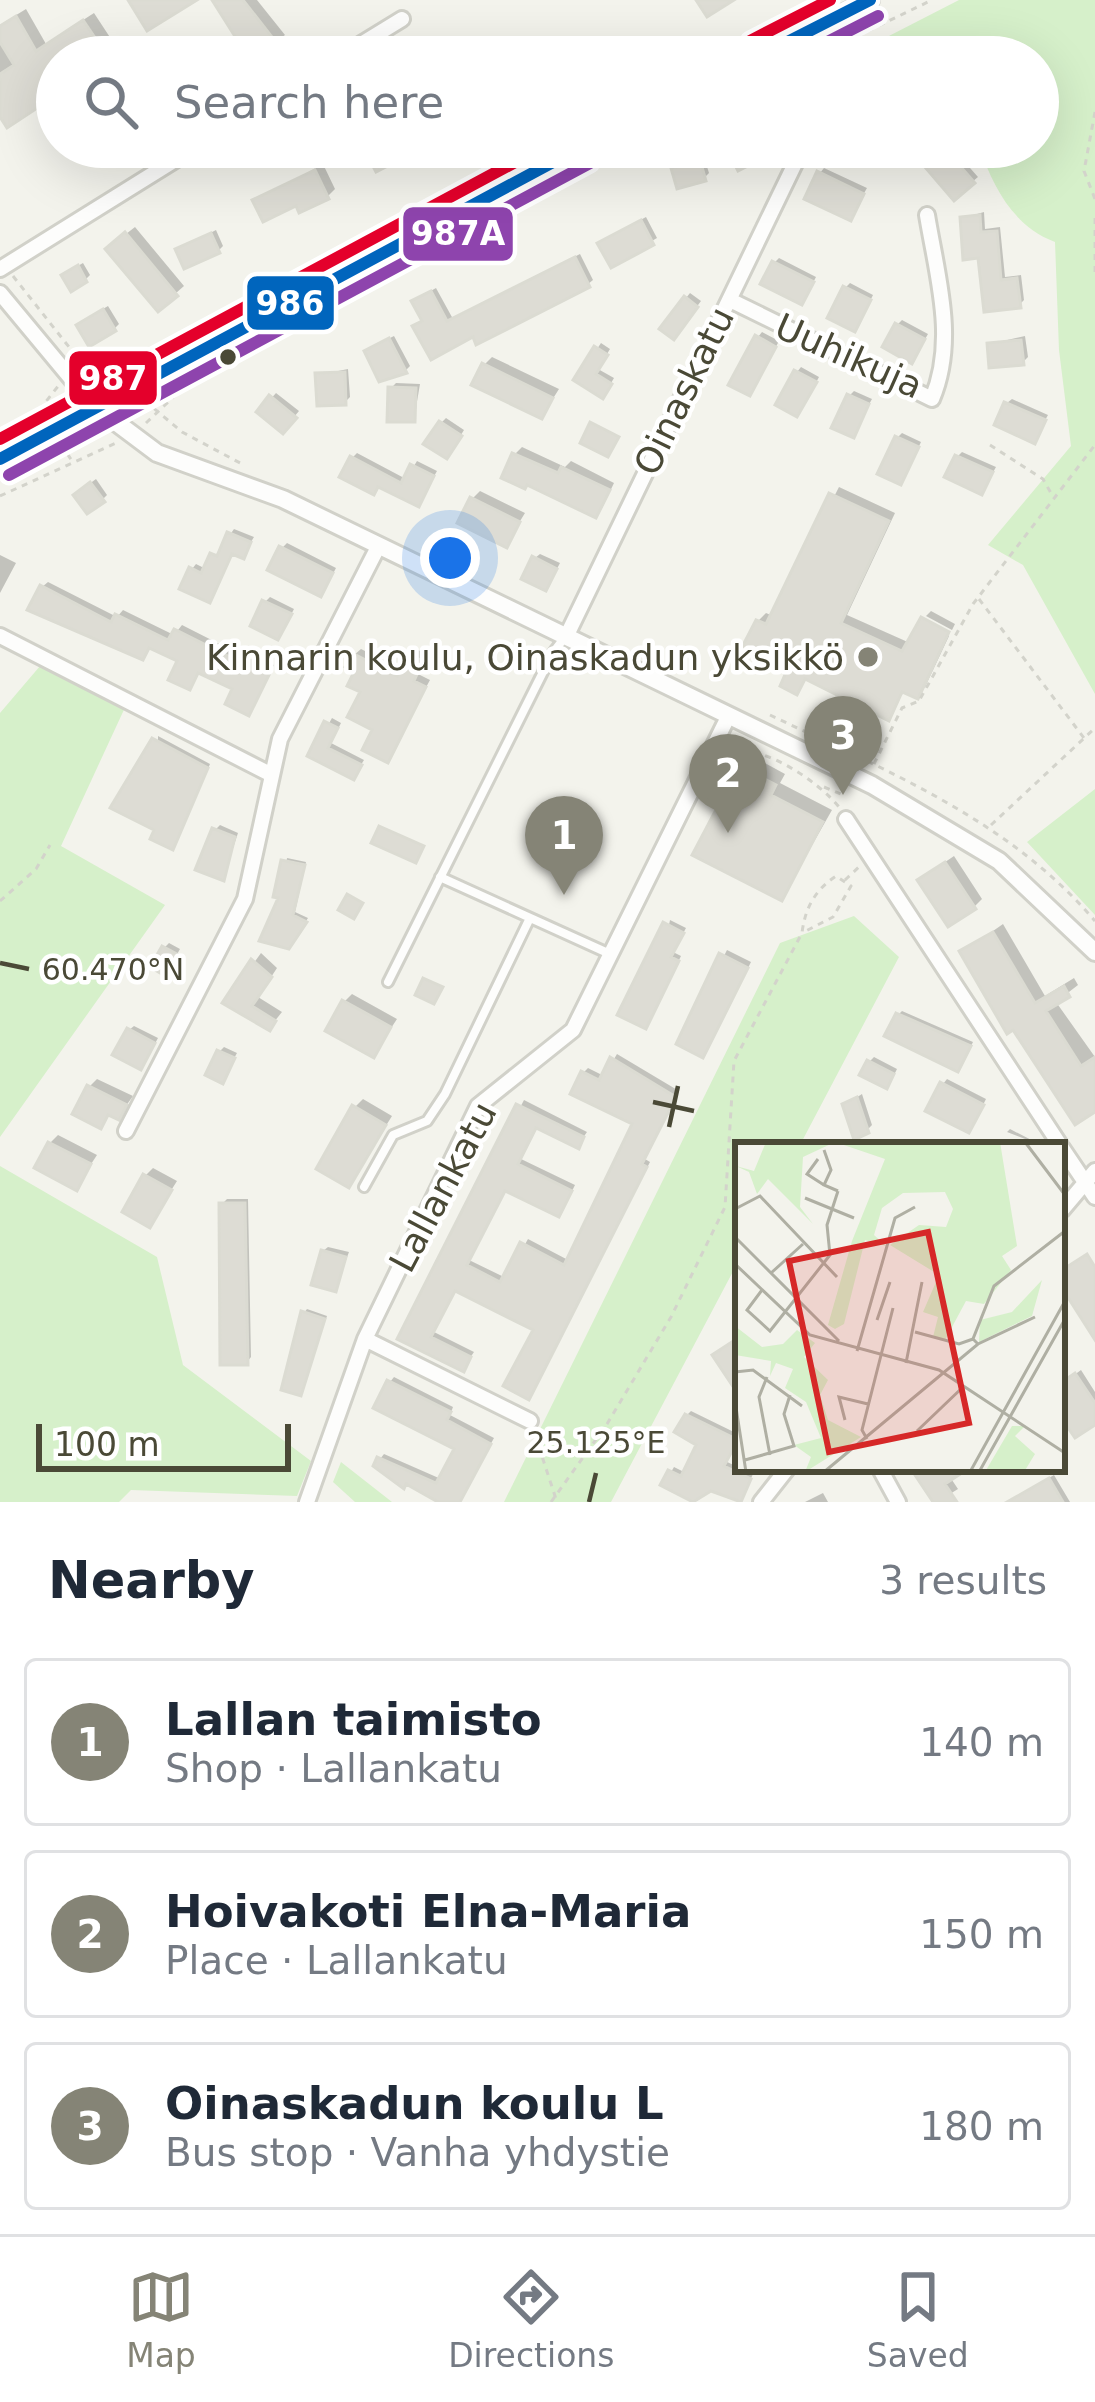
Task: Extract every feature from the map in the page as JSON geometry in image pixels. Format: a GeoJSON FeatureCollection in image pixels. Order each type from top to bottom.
{"type":"FeatureCollection","features":[{"type":"Feature","properties":{"kind":"street"},"geometry":{"type":"LineString","coordinates":[[800,36],[870,0]]}},
{"type":"Feature","properties":{"kind":"street"},"geometry":{"type":"LineString","coordinates":[[374,36],[401,19]]}},
{"type":"Feature","properties":{"kind":"street"},"geometry":{"type":"LineString","coordinates":[[4,266],[162,168]]}},
{"type":"Feature","properties":{"kind":"street"},"geometry":{"type":"LineString","coordinates":[[0,460],[93,405],[541,168]]}},
{"type":"Feature","properties":{"kind":"street","name":"Oinaskatu"},"geometry":{"type":"LineString","coordinates":[[567,635],[793,168]]}},
{"type":"Feature","properties":{"kind":"street","name":"Uuhikuja"},"geometry":{"type":"LineString","coordinates":[[730,300],[932,399],[943,374],[944,319],[927,215]]}},
{"type":"Feature","properties":{"kind":"street"},"geometry":{"type":"LineString","coordinates":[[0,293],[93,405],[157,453],[245,483],[865,782],[999,861],[1095,952]]}},
{"type":"Feature","properties":{"kind":"street"},"geometry":{"type":"LineString","coordinates":[[126,1131],[244,899],[280,740],[378,547]]}},
{"type":"Feature","properties":{"kind":"street"},"geometry":{"type":"LineString","coordinates":[[0,636],[272,775]]}},
{"type":"Feature","properties":{"kind":"street","name":"Lallankatu"},"geometry":{"type":"LineString","coordinates":[[307,1502],[365,1339],[478,1106],[573,1030],[728,717]]}},
{"type":"Feature","properties":{"kind":"street"},"geometry":{"type":"LineString","coordinates":[[846,819],[1058,1142]]}},
{"type":"Feature","properties":{"kind":"street"},"geometry":{"type":"LineString","coordinates":[[1065,1150],[1089,1175],[1095,1197]]}},
{"type":"Feature","properties":{"kind":"street"},"geometry":{"type":"LineString","coordinates":[[1065,1206],[1089,1175]]}},
{"type":"Feature","properties":{"kind":"street"},"geometry":{"type":"LineString","coordinates":[[365,1339],[530,1421]]}},
{"type":"Feature","properties":{"kind":"street"},"geometry":{"type":"LineString","coordinates":[[761,1502],[785,1472]]}},
{"type":"Feature","properties":{"kind":"street"},"geometry":{"type":"LineString","coordinates":[[882,1472],[898,1502]]}},
{"type":"Feature","properties":{"kind":"lane"},"geometry":{"type":"LineString","coordinates":[[388,982],[552,654],[567,635]]}},
{"type":"Feature","properties":{"kind":"lane"},"geometry":{"type":"LineString","coordinates":[[440,877],[610,955]]}},
{"type":"Feature","properties":{"kind":"lane"},"geometry":{"type":"LineString","coordinates":[[364,1187],[393,1135],[427,1121],[445,1094],[529,920]]}},
{"type":"Feature","properties":{"kind":"path"},"geometry":{"type":"LineString","coordinates":[[857,36],[932,0]]}},
{"type":"Feature","properties":{"kind":"path"},"geometry":{"type":"LineString","coordinates":[[1095,112],[1084,171],[1095,199]]}},
{"type":"Feature","properties":{"kind":"path"},"geometry":{"type":"LineString","coordinates":[[500,212],[585,168]]}},
{"type":"Feature","properties":{"kind":"path"},"geometry":{"type":"LineString","coordinates":[[1095,218],[1095,277]]}},
{"type":"Feature","properties":{"kind":"path"},"geometry":{"type":"LineString","coordinates":[[4,266],[84,366]]}},
{"type":"Feature","properties":{"kind":"path"},"geometry":{"type":"LineString","coordinates":[[0,496],[109,450],[158,415],[199,373]]}},
{"type":"Feature","properties":{"kind":"path"},"geometry":{"type":"LineString","coordinates":[[0,436],[41,411]]}},
{"type":"Feature","properties":{"kind":"path"},"geometry":{"type":"LineString","coordinates":[[990,445],[1043,479],[1052,495]]}},
{"type":"Feature","properties":{"kind":"path"},"geometry":{"type":"LineString","coordinates":[[865,782],[902,708],[920,701],[978,597],[1095,445]]}},
{"type":"Feature","properties":{"kind":"path"},"geometry":{"type":"LineString","coordinates":[[978,597],[1084,738]]}},
{"type":"Feature","properties":{"kind":"path"},"geometry":{"type":"LineString","coordinates":[[989,826],[1095,728]]}},
{"type":"Feature","properties":{"kind":"path"},"geometry":{"type":"LineString","coordinates":[[723,756],[734,748],[753,752],[843,795]]}},
{"type":"Feature","properties":{"kind":"path"},"geometry":{"type":"LineString","coordinates":[[822,786],[846,819]]}},
{"type":"Feature","properties":{"kind":"path"},"geometry":{"type":"LineString","coordinates":[[0,901],[36,869],[50,845]]}},
{"type":"Feature","properties":{"kind":"path"},"geometry":{"type":"LineString","coordinates":[[844,881],[869,857]]}},
{"type":"Feature","properties":{"kind":"path"},"geometry":{"type":"LineString","coordinates":[[554,1500],[607,1424],[671,1317],[725,1207],[734,1061],[802,933],[805,912],[822,885],[836,875],[851,886],[833,917],[802,933]]}},
{"type":"Feature","properties":{"kind":"path"},"geometry":{"type":"LineString","coordinates":[[530,1421],[554,1500]]}},
{"type":"Feature","properties":{"kind":"green space"},"geometry":{"type":"Polygon","coordinates":[[[959,0],[1095,0],[1095,694],[1023,565],[988,545],[1071,446],[1059,350],[1055,242],[1016,216],[987,168],[1059,168],[1059,36],[889,36],[959,0]]]}},
{"type":"Feature","properties":{"kind":"green space"},"geometry":{"type":"Polygon","coordinates":[[[46,659],[128,701],[61,846],[165,905],[0,1137],[0,713],[46,659]]]}},
{"type":"Feature","properties":{"kind":"green space"},"geometry":{"type":"Polygon","coordinates":[[[1095,789],[1095,915],[1027,842],[1095,789]]]}},
{"type":"Feature","properties":{"kind":"green space"},"geometry":{"type":"Polygon","coordinates":[[[854,916],[899,957],[802,1142],[735,1142],[735,1268],[611,1502],[504,1502],[780,943],[854,916]]]}},
{"type":"Feature","properties":{"kind":"green space"},"geometry":{"type":"Polygon","coordinates":[[[0,1166],[157,1257],[183,1365],[311,1461],[297,1496],[131,1490],[119,1502],[0,1502],[0,1166]]]}},
{"type":"Feature","properties":{"kind":"green space"},"geometry":{"type":"Polygon","coordinates":[[[341,1462],[392,1502],[355,1502],[333,1482],[341,1462]]]}},
{"type":"Feature","properties":{"kind":"building"},"geometry":{"type":"Polygon","coordinates":[[[128,0],[197,0],[147,31],[128,0]]]}},
{"type":"Feature","properties":{"kind":"building"},"geometry":{"type":"Polygon","coordinates":[[[212,0],[243,0],[271,36],[235,36],[212,0]]]}},
{"type":"Feature","properties":{"kind":"building"},"geometry":{"type":"Polygon","coordinates":[[[696,0],[734,0],[707,17],[696,0]]]}},
{"type":"Feature","properties":{"kind":"building"},"geometry":{"type":"Polygon","coordinates":[[[16,16],[36,51],[36,109],[7,128],[0,117],[0,74],[14,65],[0,42],[0,26],[16,16]]]}},
{"type":"Feature","properties":{"kind":"building"},"geometry":{"type":"Polygon","coordinates":[[[83,20],[94,36],[59,36],[83,20]]]}},
{"type":"Feature","properties":{"kind":"building"},"geometry":{"type":"Polygon","coordinates":[[[671,168],[702,168],[706,181],[677,189],[671,168]]]}},
{"type":"Feature","properties":{"kind":"building"},"geometry":{"type":"Polygon","coordinates":[[[926,168],[962,168],[975,183],[954,201],[926,168]]]}},
{"type":"Feature","properties":{"kind":"building"},"geometry":{"type":"Polygon","coordinates":[[[315,170],[329,199],[299,213],[296,206],[263,222],[252,200],[315,170]]]}},
{"type":"Feature","properties":{"kind":"building"},"geometry":{"type":"Polygon","coordinates":[[[817,171],[864,194],[851,221],[804,199],[817,171]]]}},
{"type":"Feature","properties":{"kind":"building"},"geometry":{"type":"Polygon","coordinates":[[[980,215],[981,232],[997,231],[1001,280],[1017,278],[1021,308],[984,312],[978,258],[963,260],[960,217],[980,215]]]}},
{"type":"Feature","properties":{"kind":"building"},"geometry":{"type":"Polygon","coordinates":[[[641,220],[654,245],[611,268],[597,243],[641,220]]]}},
{"type":"Feature","properties":{"kind":"building"},"geometry":{"type":"Polygon","coordinates":[[[125,232],[178,296],[158,312],[105,249],[125,232]]]}},
{"type":"Feature","properties":{"kind":"building"},"geometry":{"type":"Polygon","coordinates":[[[211,233],[220,253],[184,269],[175,249],[211,233]]]}},
{"type":"Feature","properties":{"kind":"building"},"geometry":{"type":"Polygon","coordinates":[[[575,257],[590,287],[476,345],[473,337],[431,360],[412,326],[422,321],[411,301],[431,291],[447,321],[575,257]]]}},
{"type":"Feature","properties":{"kind":"building"},"geometry":{"type":"Polygon","coordinates":[[[772,261],[814,282],[802,305],[760,284],[772,261]]]}},
{"type":"Feature","properties":{"kind":"building"},"geometry":{"type":"Polygon","coordinates":[[[78,265],[87,282],[71,292],[61,275],[78,265]]]}},
{"type":"Feature","properties":{"kind":"building"},"geometry":{"type":"Polygon","coordinates":[[[843,286],[871,300],[855,332],[827,318],[843,286]]]}},
{"type":"Feature","properties":{"kind":"building"},"geometry":{"type":"Polygon","coordinates":[[[684,296],[698,307],[674,340],[659,329],[684,296]]]}},
{"type":"Feature","properties":{"kind":"building"},"geometry":{"type":"Polygon","coordinates":[[[103,309],[116,331],[89,347],[76,325],[103,309]]]}},
{"type":"Feature","properties":{"kind":"building"},"geometry":{"type":"Polygon","coordinates":[[[895,323],[925,339],[912,364],[882,347],[895,323]]]}},
{"type":"Feature","properties":{"kind":"building"},"geometry":{"type":"Polygon","coordinates":[[[755,335],[776,347],[750,396],[728,385],[755,335]]]}},
{"type":"Feature","properties":{"kind":"building"},"geometry":{"type":"Polygon","coordinates":[[[389,338],[407,373],[379,382],[364,351],[389,338]]]}},
{"type":"Feature","properties":{"kind":"building"},"geometry":{"type":"Polygon","coordinates":[[[1021,340],[1024,365],[989,368],[987,343],[1021,340]]]}},
{"type":"Feature","properties":{"kind":"building"},"geometry":{"type":"Polygon","coordinates":[[[594,346],[608,355],[596,374],[612,384],[603,399],[573,380],[594,346]]]}},
{"type":"Feature","properties":{"kind":"building"},"geometry":{"type":"Polygon","coordinates":[[[482,363],[553,398],[542,419],[471,385],[482,363]]]}},
{"type":"Feature","properties":{"kind":"building"},"geometry":{"type":"Polygon","coordinates":[[[794,370],[817,382],[797,417],[775,405],[794,370]]]}},
{"type":"Feature","properties":{"kind":"building"},"geometry":{"type":"Polygon","coordinates":[[[345,372],[346,405],[317,406],[315,373],[345,372]]]}},
{"type":"Feature","properties":{"kind":"building"},"geometry":{"type":"Polygon","coordinates":[[[388,387],[416,388],[415,422],[387,422],[388,387]]]}},
{"type":"Feature","properties":{"kind":"building"},"geometry":{"type":"Polygon","coordinates":[[[847,394],[869,404],[854,438],[831,428],[847,394]]]}},
{"type":"Feature","properties":{"kind":"building"},"geometry":{"type":"Polygon","coordinates":[[[269,395],[297,418],[283,434],[256,412],[269,395]]]}},
{"type":"Feature","properties":{"kind":"building"},"geometry":{"type":"Polygon","coordinates":[[[1004,402],[1046,420],[1035,444],[994,425],[1004,402]]]}},
{"type":"Feature","properties":{"kind":"building"},"geometry":{"type":"Polygon","coordinates":[[[439,421],[462,436],[447,459],[423,444],[439,421]]]}},
{"type":"Feature","properties":{"kind":"building"},"geometry":{"type":"Polygon","coordinates":[[[590,422],[619,437],[608,457],[580,443],[590,422]]]}},
{"type":"Feature","properties":{"kind":"building"},"geometry":{"type":"Polygon","coordinates":[[[895,436],[919,447],[901,485],[877,474],[895,436]]]}},
{"type":"Feature","properties":{"kind":"building"},"geometry":{"type":"Polygon","coordinates":[[[512,453],[558,473],[561,467],[610,490],[596,518],[527,485],[525,489],[501,478],[512,453]]]}},
{"type":"Feature","properties":{"kind":"building"},"geometry":{"type":"Polygon","coordinates":[[[955,455],[993,472],[982,495],[944,477],[955,455]]]}},
{"type":"Feature","properties":{"kind":"building"},"geometry":{"type":"Polygon","coordinates":[[[350,456],[401,483],[410,464],[434,476],[419,507],[378,487],[374,495],[339,477],[350,456]]]}},
{"type":"Feature","properties":{"kind":"building"},"geometry":{"type":"Polygon","coordinates":[[[90,482],[105,502],[87,514],[73,495],[90,482]]]}},
{"type":"Feature","properties":{"kind":"building"},"geometry":{"type":"Polygon","coordinates":[[[829,493],[889,521],[841,623],[902,651],[921,617],[949,632],[918,699],[902,692],[889,721],[805,679],[797,695],[780,686],[787,670],[741,649],[756,620],[766,624],[829,493]]]}},
{"type":"Feature","properties":{"kind":"building"},"geometry":{"type":"Polygon","coordinates":[[[470,497],[520,522],[507,548],[457,523],[470,497]]]}},
{"type":"Feature","properties":{"kind":"building"},"geometry":{"type":"Polygon","coordinates":[[[227,532],[251,542],[244,559],[232,554],[210,603],[179,589],[189,567],[201,573],[210,553],[217,556],[227,532]]]}},
{"type":"Feature","properties":{"kind":"building"},"geometry":{"type":"Polygon","coordinates":[[[279,546],[333,573],[321,597],[267,570],[279,546]]]}},
{"type":"Feature","properties":{"kind":"building"},"geometry":{"type":"Polygon","coordinates":[[[532,556],[557,569],[546,591],[521,579],[532,556]]]}},
{"type":"Feature","properties":{"kind":"building"},"geometry":{"type":"Polygon","coordinates":[[[40,585],[111,622],[115,614],[168,640],[174,629],[244,664],[247,659],[271,671],[249,716],[225,704],[232,689],[198,673],[190,690],[168,680],[177,661],[149,648],[143,660],[27,610],[40,585]]]}},
{"type":"Feature","properties":{"kind":"building"},"geometry":{"type":"Polygon","coordinates":[[[262,600],[292,614],[278,640],[250,626],[262,600]]]}},
{"type":"Feature","properties":{"kind":"building"},"geometry":{"type":"Polygon","coordinates":[[[352,653],[397,676],[407,654],[423,661],[414,681],[426,687],[388,763],[362,750],[372,730],[347,717],[360,692],[347,686],[354,672],[345,667],[352,653]]]}},
{"type":"Feature","properties":{"kind":"building"},"geometry":{"type":"Polygon","coordinates":[[[324,721],[338,728],[328,748],[362,765],[354,780],[307,756],[324,721]]]}},
{"type":"Feature","properties":{"kind":"building"},"geometry":{"type":"Polygon","coordinates":[[[152,738],[208,768],[173,850],[150,839],[154,830],[110,808],[152,738]]]}},
{"type":"Feature","properties":{"kind":"building"},"geometry":{"type":"Polygon","coordinates":[[[739,766],[776,785],[771,795],[823,822],[782,901],[692,855],[739,766]]]}},
{"type":"Feature","properties":{"kind":"building"},"geometry":{"type":"Polygon","coordinates":[[[379,826],[424,846],[416,863],[371,843],[379,826]]]}},
{"type":"Feature","properties":{"kind":"building"},"geometry":{"type":"Polygon","coordinates":[[[212,828],[235,837],[224,881],[195,870],[212,828]]]}},
{"type":"Feature","properties":{"kind":"building"},"geometry":{"type":"Polygon","coordinates":[[[281,860],[305,865],[293,915],[307,922],[289,949],[259,941],[278,898],[273,897],[281,860]]]}},
{"type":"Feature","properties":{"kind":"building"},"geometry":{"type":"Polygon","coordinates":[[[945,862],[976,909],[948,927],[917,880],[945,862]]]}},
{"type":"Feature","properties":{"kind":"building"},"geometry":{"type":"Polygon","coordinates":[[[347,894],[363,903],[354,919],[338,910],[347,894]]]}},
{"type":"Feature","properties":{"kind":"building"},"geometry":{"type":"Polygon","coordinates":[[[663,922],[684,933],[671,957],[679,961],[646,1029],[617,1015],[663,922]]]}},
{"type":"Feature","properties":{"kind":"building"},"geometry":{"type":"Polygon","coordinates":[[[993,932],[1035,1003],[1064,986],[1070,997],[1046,1011],[1081,1066],[1095,1057],[1095,1112],[1075,1125],[1013,1030],[1007,1034],[959,951],[993,932]]]}},
{"type":"Feature","properties":{"kind":"building"},"geometry":{"type":"Polygon","coordinates":[[[162,946],[177,954],[165,976],[150,967],[162,946]]]}},
{"type":"Feature","properties":{"kind":"building"},"geometry":{"type":"Polygon","coordinates":[[[719,953],[748,968],[703,1058],[676,1044],[719,953]]]}},
{"type":"Feature","properties":{"kind":"building"},"geometry":{"type":"Polygon","coordinates":[[[251,959],[272,977],[252,1006],[276,1021],[270,1031],[222,1003],[251,959]]]}},
{"type":"Feature","properties":{"kind":"building"},"geometry":{"type":"Polygon","coordinates":[[[423,978],[443,987],[434,1004],[415,995],[423,978]]]}},
{"type":"Feature","properties":{"kind":"building"},"geometry":{"type":"Polygon","coordinates":[[[342,1000],[391,1027],[374,1058],[325,1031],[342,1000]]]}},
{"type":"Feature","properties":{"kind":"building"},"geometry":{"type":"Polygon","coordinates":[[[896,1013],[971,1046],[958,1072],[884,1036],[896,1013]]]}},
{"type":"Feature","properties":{"kind":"building"},"geometry":{"type":"Polygon","coordinates":[[[127,1028],[155,1043],[141,1070],[112,1055],[127,1028]]]}},
{"type":"Feature","properties":{"kind":"building"},"geometry":{"type":"Polygon","coordinates":[[[217,1050],[235,1058],[223,1084],[205,1075],[217,1050]]]}},
{"type":"Feature","properties":{"kind":"building"},"geometry":{"type":"Polygon","coordinates":[[[610,1057],[676,1097],[642,1164],[647,1167],[529,1400],[503,1386],[533,1330],[455,1291],[431,1337],[471,1357],[464,1372],[397,1339],[516,1104],[584,1137],[579,1149],[536,1128],[518,1164],[572,1191],[559,1217],[505,1191],[467,1265],[500,1282],[520,1242],[564,1265],[632,1124],[570,1094],[581,1071],[599,1080],[610,1057]]]}},
{"type":"Feature","properties":{"kind":"building"},"geometry":{"type":"Polygon","coordinates":[[[867,1060],[894,1074],[887,1089],[859,1075],[867,1060]]]}},
{"type":"Feature","properties":{"kind":"building"},"geometry":{"type":"Polygon","coordinates":[[[940,1082],[984,1105],[969,1133],[925,1111],[940,1082]]]}},
{"type":"Feature","properties":{"kind":"building"},"geometry":{"type":"Polygon","coordinates":[[[87,1085],[127,1105],[119,1120],[108,1115],[101,1129],[72,1114],[87,1085]]]}},
{"type":"Feature","properties":{"kind":"building"},"geometry":{"type":"Polygon","coordinates":[[[857,1097],[869,1133],[854,1140],[842,1104],[857,1097]]]}},
{"type":"Feature","properties":{"kind":"building"},"geometry":{"type":"Polygon","coordinates":[[[352,1105],[386,1125],[349,1188],[316,1169],[352,1105]]]}},
{"type":"Feature","properties":{"kind":"building"},"geometry":{"type":"Polygon","coordinates":[[[48,1142],[91,1164],[77,1191],[34,1168],[48,1142]]]}},
{"type":"Feature","properties":{"kind":"building"},"geometry":{"type":"Polygon","coordinates":[[[143,1174],[172,1190],[150,1228],[122,1212],[143,1174]]]}},
{"type":"Feature","properties":{"kind":"building"},"geometry":{"type":"Polygon","coordinates":[[[219,1203],[245,1203],[248,1365],[220,1365],[219,1203]]]}},
{"type":"Feature","properties":{"kind":"building"},"geometry":{"type":"Polygon","coordinates":[[[321,1250],[346,1257],[336,1292],[311,1285],[321,1250]]]}},
{"type":"Feature","properties":{"kind":"building"},"geometry":{"type":"Polygon","coordinates":[[[1087,1254],[1095,1267],[1095,1340],[1065,1293],[1065,1268],[1087,1254]]]}},
{"type":"Feature","properties":{"kind":"building"},"geometry":{"type":"Polygon","coordinates":[[[301,1311],[325,1319],[301,1396],[281,1390],[301,1311]]]}},
{"type":"Feature","properties":{"kind":"building"},"geometry":{"type":"Polygon","coordinates":[[[735,1340],[735,1390],[712,1355],[735,1340]]]}},
{"type":"Feature","properties":{"kind":"building"},"geometry":{"type":"Polygon","coordinates":[[[1075,1373],[1095,1403],[1095,1425],[1075,1438],[1065,1423],[1065,1380],[1075,1373]]]}},
{"type":"Feature","properties":{"kind":"building"},"geometry":{"type":"Polygon","coordinates":[[[387,1380],[451,1412],[447,1420],[491,1444],[460,1502],[438,1502],[406,1484],[404,1489],[373,1466],[377,1457],[436,1483],[454,1449],[373,1408],[387,1380]]]}},
{"type":"Feature","properties":{"kind":"building"},"geometry":{"type":"Polygon","coordinates":[[[685,1414],[735,1439],[724,1466],[751,1479],[741,1502],[711,1491],[693,1502],[660,1485],[668,1470],[681,1476],[696,1445],[674,1432],[685,1414]]]}},
{"type":"Feature","properties":{"kind":"building"},"geometry":{"type":"Polygon","coordinates":[[[913,1472],[963,1472],[945,1484],[957,1502],[933,1502],[913,1472]]]}},
{"type":"Feature","properties":{"kind":"building"},"geometry":{"type":"Polygon","coordinates":[[[1049,1478],[1063,1502],[1007,1502],[1049,1478]]]}},
{"type":"Feature","properties":{"kind":"transit line","name":"987"},"geometry":{"type":"LineString","coordinates":[[760,36],[830,0]]}},
{"type":"Feature","properties":{"kind":"transit line","name":"986"},"geometry":{"type":"LineString","coordinates":[[799,36],[870,0]]}},
{"type":"Feature","properties":{"kind":"transit line","name":"987A"},"geometry":{"type":"LineString","coordinates":[[839,36],[878,16]]}},
{"type":"Feature","properties":{"kind":"transit line","name":"987"},"geometry":{"type":"LineString","coordinates":[[0,439],[504,168]]}},
{"type":"Feature","properties":{"kind":"transit line","name":"986"},"geometry":{"type":"LineString","coordinates":[[0,459],[542,168]]}},
{"type":"Feature","properties":{"kind":"transit line","name":"987A"},"geometry":{"type":"LineString","coordinates":[[9,475],[581,168]]}},
{"type":"Feature","properties":{"kind":"place","name":"Kinnarin koulu, Oinaskadun yksikkö"},"geometry":{"type":"Point","coordinates":[868,657]}},
{"type":"Feature","properties":{"kind":"place","name":"Oinaskadun koulu L"},"geometry":{"type":"Point","coordinates":[843,795]}},
{"type":"Feature","properties":{"kind":"place","name":"Hoivakoti Elna-Maria"},"geometry":{"type":"Point","coordinates":[728,833]}},
{"type":"Feature","properties":{"kind":"place","name":"Lallan taimisto"},"geometry":{"type":"Point","coordinates":[564,895]}}]}
